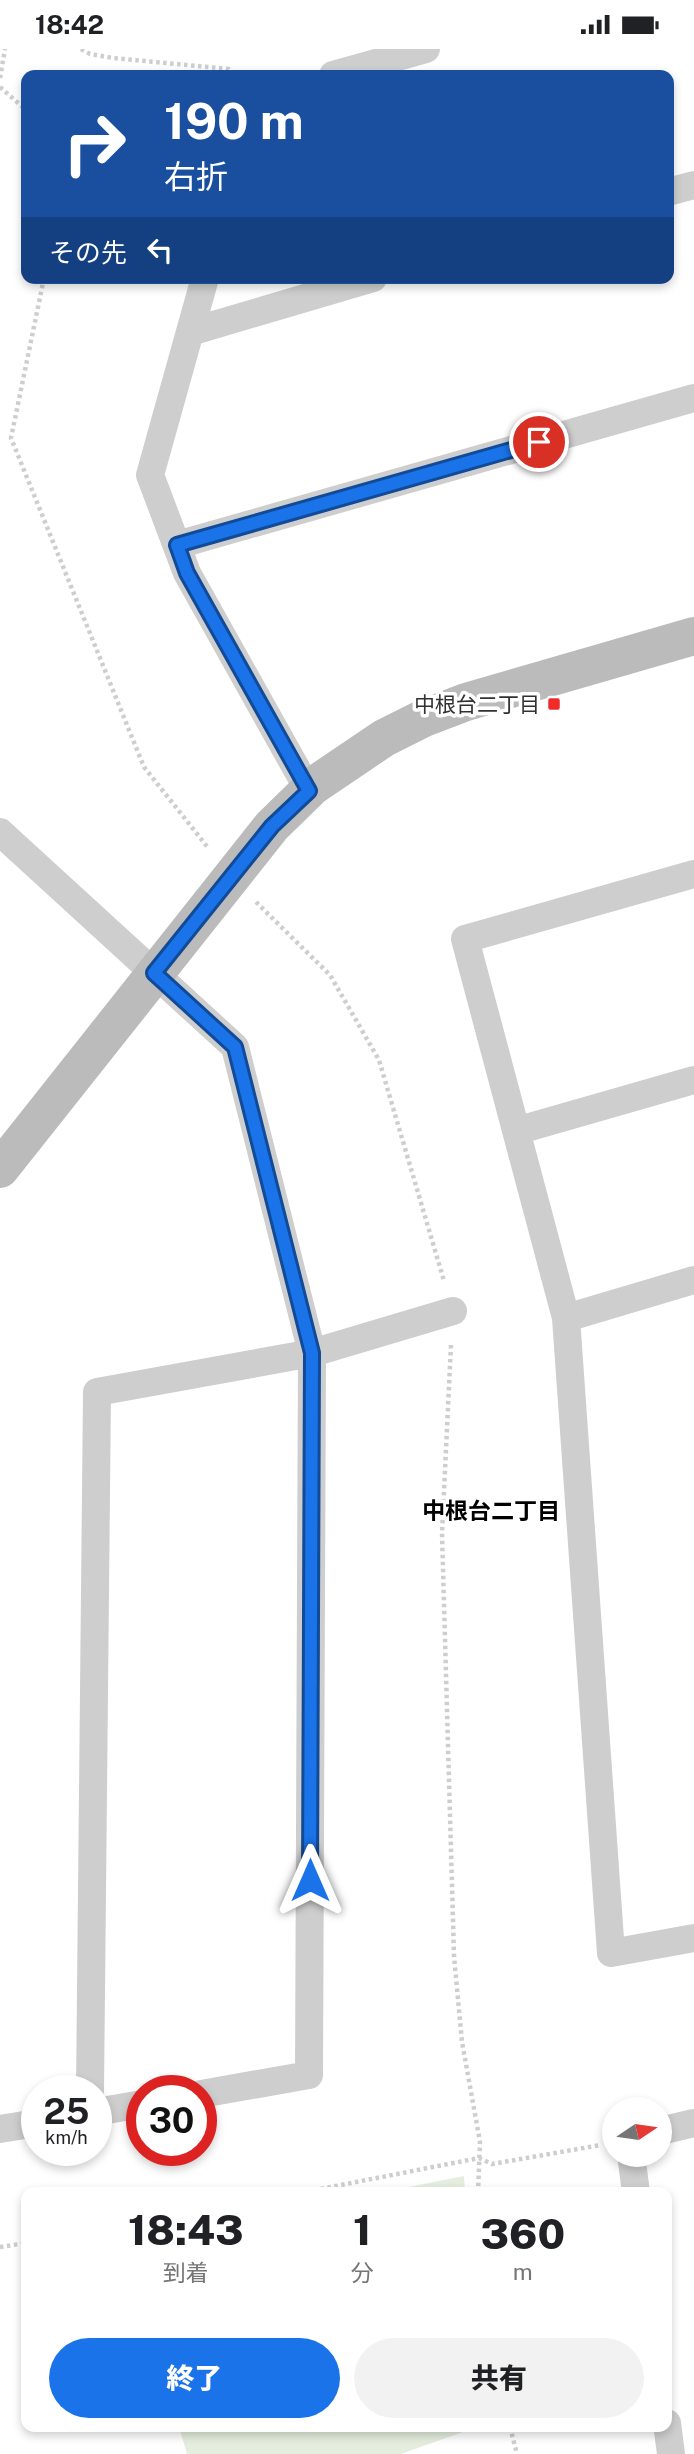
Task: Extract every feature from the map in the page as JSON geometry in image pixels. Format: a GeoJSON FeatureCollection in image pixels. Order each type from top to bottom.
{"type":"FeatureCollection","features":[{"type":"Feature","properties":{"kind":"street"},"geometry":{"type":"LineString","coordinates":[[351,70],[426,49]]}},
{"type":"Feature","properties":{"kind":"street"},"geometry":{"type":"LineString","coordinates":[[674,190],[694,185]]}},
{"type":"Feature","properties":{"kind":"street"},"geometry":{"type":"LineString","coordinates":[[203,284],[150,475],[187,573],[309,791]]}},
{"type":"Feature","properties":{"kind":"street"},"geometry":{"type":"LineString","coordinates":[[190,332],[353,284]]}},
{"type":"Feature","properties":{"kind":"street"},"geometry":{"type":"LineString","coordinates":[[177,545],[694,398]]}},
{"type":"Feature","properties":{"kind":"street"},"geometry":{"type":"LineString","coordinates":[[0,1169],[272,826],[309,791],[384,738],[424,718],[466,702],[694,636]]}},
{"type":"Feature","properties":{"kind":"street"},"geometry":{"type":"LineString","coordinates":[[0,832],[235,1047],[312,1353],[309,2075],[217,2091]]}},
{"type":"Feature","properties":{"kind":"street"},"geometry":{"type":"LineString","coordinates":[[694,874],[465,939],[566,1318],[611,1953],[694,1938]]}},
{"type":"Feature","properties":{"kind":"street"},"geometry":{"type":"LineString","coordinates":[[516,1131],[694,1080]]}},
{"type":"Feature","properties":{"kind":"street"},"geometry":{"type":"LineString","coordinates":[[566,1318],[694,1280]]}},
{"type":"Feature","properties":{"kind":"street"},"geometry":{"type":"LineString","coordinates":[[89,2075],[97,1392],[312,1353],[453,1311]]}},
{"type":"Feature","properties":{"kind":"street"},"geometry":{"type":"LineString","coordinates":[[672,2128],[694,2123]]}},
{"type":"Feature","properties":{"kind":"street"},"geometry":{"type":"LineString","coordinates":[[0,2129],[21,2126]]}},
{"type":"Feature","properties":{"kind":"street"},"geometry":{"type":"LineString","coordinates":[[627,2167],[634,2187]]}},
{"type":"Feature","properties":{"kind":"street"},"geometry":{"type":"LineString","coordinates":[[668,2432],[671,2454]]}},
{"type":"Feature","properties":{"kind":"path"},"geometry":{"type":"LineString","coordinates":[[0,78],[5,49]]}},
{"type":"Feature","properties":{"kind":"path"},"geometry":{"type":"LineString","coordinates":[[82,49],[90,54],[113,58],[230,70]]}},
{"type":"Feature","properties":{"kind":"path"},"geometry":{"type":"LineString","coordinates":[[0,87],[21,106]]}},
{"type":"Feature","properties":{"kind":"path"},"geometry":{"type":"LineString","coordinates":[[43,284],[11,438],[144,767],[231,877],[330,975],[380,1060],[453,1311],[442,1533],[453,1929],[462,2042],[480,2142],[478,2187]]}},
{"type":"Feature","properties":{"kind":"path"},"geometry":{"type":"LineString","coordinates":[[331,2187],[479,2158],[492,2164],[602,2151]]}},
{"type":"Feature","properties":{"kind":"path"},"geometry":{"type":"LineString","coordinates":[[0,2247],[21,2244]]}},
{"type":"Feature","properties":{"kind":"path"},"geometry":{"type":"LineString","coordinates":[[511,2432],[517,2454]]}},
{"type":"Feature","properties":{"kind":"green space"},"geometry":{"type":"Polygon","coordinates":[[[464,2176],[465,2187],[408,2187],[464,2176]]]}},
{"type":"Feature","properties":{"kind":"green space"},"geometry":{"type":"Polygon","coordinates":[[[180,2432],[463,2432],[401,2454],[187,2454],[180,2432]]]}},
{"type":"Feature","properties":{"kind":"place","name":"中根台二丁目"},"geometry":{"type":"Point","coordinates":[554,704]}},
{"type":"Feature","properties":{"kind":"district","name":"中根台二丁目"},"geometry":{"type":"Point","coordinates":[491,1510]}},
{"type":"Feature","properties":{"kind":"route"},"geometry":{"type":"LineString","coordinates":[[310,1880],[312,1353],[235,1047],[154,973],[272,826],[309,791],[187,573],[177,545],[539,442]]}}]}
